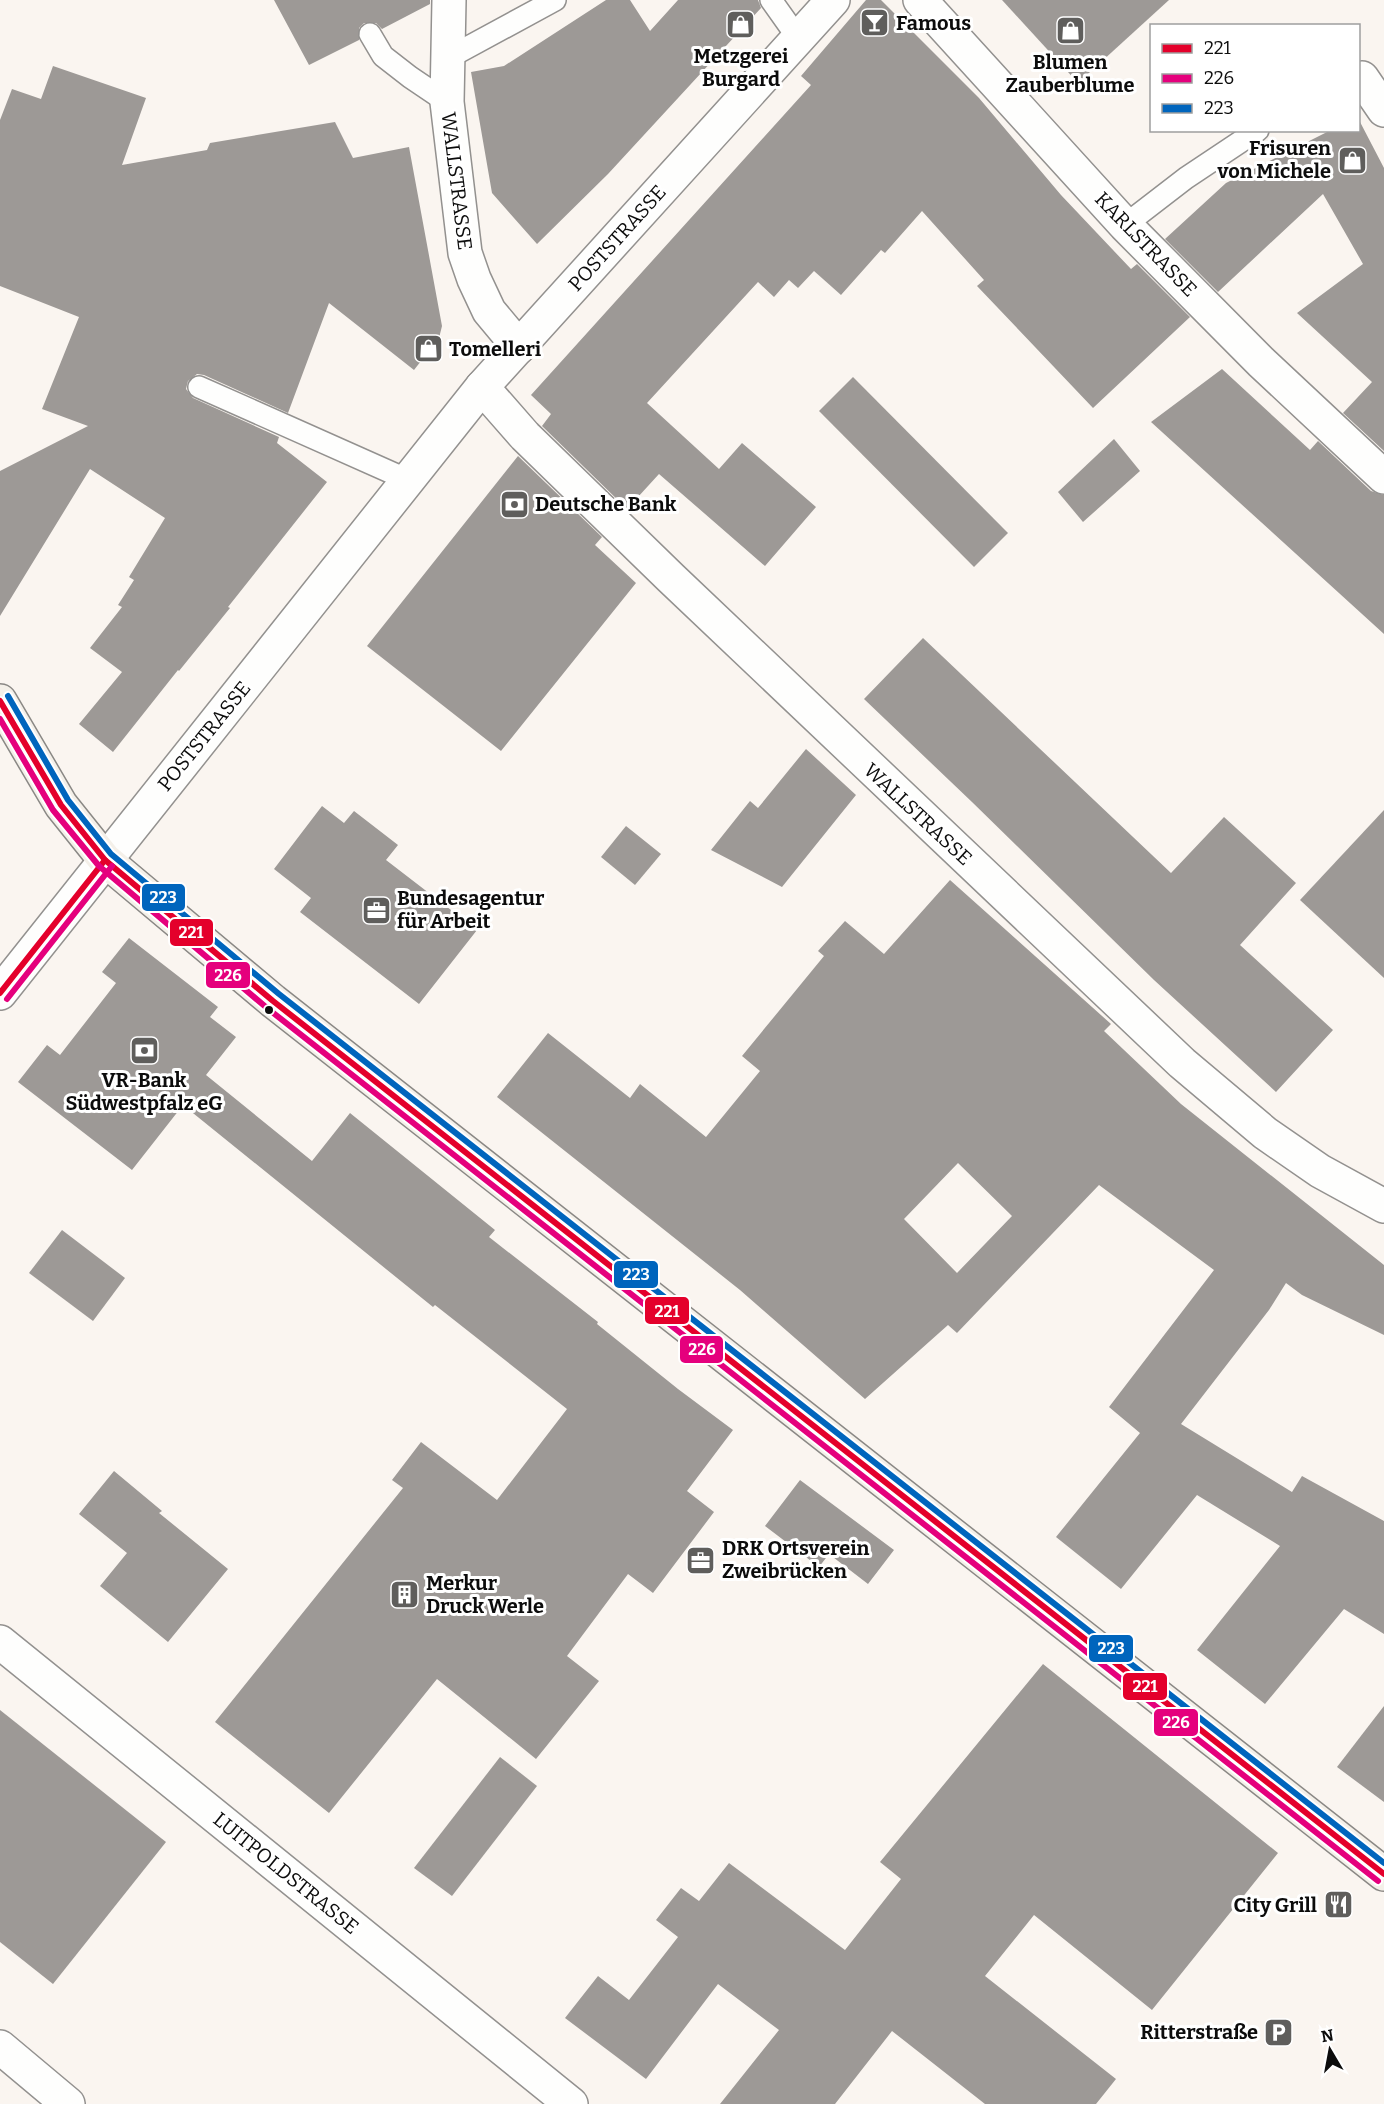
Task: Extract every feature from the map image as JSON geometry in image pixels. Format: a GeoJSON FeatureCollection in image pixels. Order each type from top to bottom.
{"type":"FeatureCollection","features":[{"type":"Feature","properties":{"kind":"street","name":"WALLSTRASSE"},"geometry":{"type":"LineString","coordinates":[[449,0],[447,102],[465,253],[489,311],[519,347]]}},
{"type":"Feature","properties":{"kind":"street","name":"POSTSTRASSE"},"geometry":{"type":"LineString","coordinates":[[0,993],[482,387],[833,0]]}},
{"type":"Feature","properties":{"kind":"street","name":"KARLSTRASSE"},"geometry":{"type":"LineString","coordinates":[[920,0],[1125,225],[1262,363],[1384,477]]}},
{"type":"Feature","properties":{"kind":"street"},"geometry":{"type":"LineString","coordinates":[[1360,78],[1384,110]]}},
{"type":"Feature","properties":{"kind":"street","name":"WALLSTRASSE"},"geometry":{"type":"LineString","coordinates":[[482,387],[525,436],[679,586],[1182,1064],[1265,1133],[1320,1171],[1384,1206]]}},
{"type":"Feature","properties":{"kind":"street"},"geometry":{"type":"LineString","coordinates":[[0,702],[61,805],[105,860],[273,1001],[1384,1874]]}},
{"type":"Feature","properties":{"kind":"street","name":"LUITPOLDSTRASSE"},"geometry":{"type":"LineString","coordinates":[[0,1642],[571,2104]]}},
{"type":"Feature","properties":{"kind":"street"},"geometry":{"type":"LineString","coordinates":[[0,2047],[68,2104]]}},
{"type":"Feature","properties":{"kind":"lane"},"geometry":{"type":"LineString","coordinates":[[448,58],[555,0]]}},
{"type":"Feature","properties":{"kind":"lane"},"geometry":{"type":"LineString","coordinates":[[771,0],[798,38]]}},
{"type":"Feature","properties":{"kind":"lane"},"geometry":{"type":"LineString","coordinates":[[370,34],[383,56],[447,102]]}},
{"type":"Feature","properties":{"kind":"lane"},"geometry":{"type":"LineString","coordinates":[[1125,225],[1185,178],[1255,132]]}},
{"type":"Feature","properties":{"kind":"lane"},"geometry":{"type":"LineString","coordinates":[[199,387],[408,480]]}},
{"type":"Feature","properties":{"kind":"building"},"geometry":{"type":"Polygon","coordinates":[[[274,0],[430,0],[430,4],[382,29],[376,23],[364,23],[359,28],[359,40],[309,65],[274,0]]]}},
{"type":"Feature","properties":{"kind":"building"},"geometry":{"type":"Polygon","coordinates":[[[606,0],[630,0],[650,31],[678,0],[758,0],[761,8],[608,174],[537,244],[492,193],[471,72],[504,66],[606,0]]]}},
{"type":"Feature","properties":{"kind":"building"},"geometry":{"type":"Polygon","coordinates":[[[866,0],[881,0],[979,98],[1061,195],[1131,269],[1137,264],[1190,317],[1093,408],[977,286],[984,280],[922,211],[885,253],[881,250],[841,295],[814,271],[798,288],[789,280],[774,297],[758,282],[647,403],[719,469],[742,443],[816,507],[765,566],[659,474],[627,509],[542,426],[551,414],[531,395],[811,85],[801,76],[866,0]]]}},
{"type":"Feature","properties":{"kind":"building"},"geometry":{"type":"Polygon","coordinates":[[[1002,0],[1169,0],[1078,83],[1002,0]]]}},
{"type":"Feature","properties":{"kind":"building"},"geometry":{"type":"Polygon","coordinates":[[[53,66],[146,98],[122,165],[207,150],[210,143],[335,122],[353,158],[409,147],[442,326],[439,338],[414,370],[329,303],[288,413],[204,375],[197,374],[188,381],[186,389],[193,398],[279,437],[277,443],[327,482],[228,607],[230,608],[113,752],[79,724],[122,672],[90,648],[122,607],[118,605],[134,580],[129,577],[165,518],[90,469],[0,616],[0,471],[88,426],[42,409],[79,317],[0,286],[0,120],[12,89],[41,99],[53,66]]]}},
{"type":"Feature","properties":{"kind":"building"},"geometry":{"type":"Polygon","coordinates":[[[1360,122],[1384,168],[1384,451],[1343,413],[1372,382],[1297,313],[1363,264],[1323,194],[1218,292],[1165,239],[1226,183],[1327,132],[1360,132],[1360,122]]]}},
{"type":"Feature","properties":{"kind":"building"},"geometry":{"type":"Polygon","coordinates":[[[1222,369],[1310,450],[1318,441],[1371,491],[1384,495],[1384,634],[1151,422],[1222,369]]]}},
{"type":"Feature","properties":{"kind":"building"},"geometry":{"type":"Polygon","coordinates":[[[853,377],[1008,533],[974,567],[819,411],[853,377]]]}},
{"type":"Feature","properties":{"kind":"building"},"geometry":{"type":"Polygon","coordinates":[[[1114,439],[1140,471],[1083,522],[1058,492],[1114,439]]]}},
{"type":"Feature","properties":{"kind":"building"},"geometry":{"type":"Polygon","coordinates":[[[518,456],[602,537],[595,545],[636,583],[501,751],[367,646],[518,456]]]}},
{"type":"Feature","properties":{"kind":"building"},"geometry":{"type":"Polygon","coordinates":[[[923,638],[1171,873],[1224,817],[1296,883],[1240,945],[1333,1030],[1276,1092],[1154,980],[864,699],[923,638]]]}},
{"type":"Feature","properties":{"kind":"building"},"geometry":{"type":"Polygon","coordinates":[[[806,749],[856,795],[782,887],[711,850],[750,801],[758,808],[806,749]]]}},
{"type":"Feature","properties":{"kind":"building","name":"Bundesagentur für Arbeit"},"geometry":{"type":"Polygon","coordinates":[[[322,806],[344,823],[354,811],[398,845],[386,860],[477,930],[419,1004],[300,912],[311,898],[274,869],[322,806]]]}},
{"type":"Feature","properties":{"kind":"building"},"geometry":{"type":"Polygon","coordinates":[[[1384,810],[1384,978],[1300,900],[1384,810]]]}},
{"type":"Feature","properties":{"kind":"building"},"geometry":{"type":"Polygon","coordinates":[[[626,826],[661,854],[635,885],[601,857],[626,826]]]}},
{"type":"Feature","properties":{"kind":"building"},"geometry":{"type":"Polygon","coordinates":[[[950,880],[1111,1024],[1104,1031],[1181,1104],[1384,1265],[1384,1335],[1302,1295],[1286,1283],[1269,1310],[1181,1424],[1292,1492],[1302,1476],[1384,1521],[1384,1634],[1344,1609],[1265,1704],[1197,1650],[1280,1546],[1197,1495],[1121,1589],[1056,1537],[1140,1433],[1109,1407],[1214,1270],[1099,1185],[957,1333],[948,1325],[865,1399],[740,1290],[497,1097],[548,1033],[630,1098],[640,1084],[706,1137],[760,1071],[742,1056],[824,956],[818,951],[845,921],[884,954],[950,880]],[[958,1163],[904,1219],[957,1273],[1012,1216],[958,1163]]]}},
{"type":"Feature","properties":{"kind":"building"},"geometry":{"type":"Polygon","coordinates":[[[129,938],[218,1007],[210,1017],[236,1037],[206,1075],[312,1161],[350,1113],[495,1230],[489,1237],[598,1322],[597,1324],[678,1389],[733,1430],[687,1491],[714,1512],[653,1593],[628,1574],[567,1656],[599,1681],[536,1759],[437,1679],[329,1813],[215,1722],[403,1488],[392,1480],[421,1442],[497,1500],[567,1409],[435,1305],[433,1307],[183,1105],[132,1170],[18,1082],[47,1045],[60,1055],[116,983],[102,972],[129,938]]]}},
{"type":"Feature","properties":{"kind":"building"},"geometry":{"type":"Polygon","coordinates":[[[62,1230],[125,1278],[93,1321],[29,1273],[62,1230]]]}},
{"type":"Feature","properties":{"kind":"building"},"geometry":{"type":"Polygon","coordinates":[[[114,1471],[162,1511],[159,1513],[228,1569],[168,1642],[100,1586],[127,1553],[79,1514],[114,1471]]]}},
{"type":"Feature","properties":{"kind":"building"},"geometry":{"type":"Polygon","coordinates":[[[800,1480],[894,1550],[868,1584],[829,1554],[819,1567],[765,1526],[800,1480]]]}},
{"type":"Feature","properties":{"kind":"building"},"geometry":{"type":"Polygon","coordinates":[[[1043,1664],[1278,1853],[1152,2010],[1034,1915],[985,1976],[1116,2079],[1096,2104],[985,2104],[892,2031],[835,2104],[720,2104],[779,2030],[718,1984],[646,2079],[565,2018],[598,1976],[629,2000],[678,1937],[656,1920],[681,1888],[699,1901],[729,1863],[845,1950],[901,1879],[880,1862],[1043,1664]]]}},
{"type":"Feature","properties":{"kind":"building"},"geometry":{"type":"Polygon","coordinates":[[[1384,1706],[1384,1802],[1337,1767],[1384,1706]]]}},
{"type":"Feature","properties":{"kind":"building"},"geometry":{"type":"Polygon","coordinates":[[[0,1710],[166,1842],[53,1984],[0,1942],[0,1710]]]}},
{"type":"Feature","properties":{"kind":"building"},"geometry":{"type":"Polygon","coordinates":[[[500,1757],[537,1786],[452,1896],[414,1868],[500,1757]]]}},
{"type":"Feature","properties":{"kind":"transit line","name":"223"},"geometry":{"type":"LineString","coordinates":[[8,696],[68,800],[111,854],[279,994],[1384,1863]]}},
{"type":"Feature","properties":{"kind":"transit line","name":"221"},"geometry":{"type":"LineString","coordinates":[[0,701],[61,805],[105,860],[273,1001],[1384,1874]]}},
{"type":"Feature","properties":{"kind":"transit line","name":"226"},"geometry":{"type":"LineString","coordinates":[[0,719],[53,810],[99,866],[267,1008],[1378,1881]]}},
{"type":"Feature","properties":{"kind":"transit line","name":"221"},"geometry":{"type":"LineString","coordinates":[[0,993],[105,860]]}},
{"type":"Feature","properties":{"kind":"transit line","name":"226"},"geometry":{"type":"LineString","coordinates":[[7,999],[112,866]]}},
{"type":"Feature","properties":{"kind":"place","name":"Famous"},"geometry":{"type":"Point","coordinates":[875,23]}},
{"type":"Feature","properties":{"kind":"place","name":"Metzgerei Burgard"},"geometry":{"type":"Point","coordinates":[741,25]}},
{"type":"Feature","properties":{"kind":"place","name":"Blumen Zauberblume"},"geometry":{"type":"Point","coordinates":[1070,31]}},
{"type":"Feature","properties":{"kind":"place","name":"Frisuren von Michele"},"geometry":{"type":"Point","coordinates":[1352,160]}},
{"type":"Feature","properties":{"kind":"place","name":"Tomelleri"},"geometry":{"type":"Point","coordinates":[428,349]}},
{"type":"Feature","properties":{"kind":"place","name":"Deutsche Bank"},"geometry":{"type":"Point","coordinates":[514,504]}},
{"type":"Feature","properties":{"kind":"place","name":"Bundesagentur für Arbeit"},"geometry":{"type":"Point","coordinates":[376,910]}},
{"type":"Feature","properties":{"kind":"place","name":"VR-Bank Südwestpfalz eG"},"geometry":{"type":"Point","coordinates":[144,1050]}},
{"type":"Feature","properties":{"kind":"place","name":"DRK Ortsverein Zweibrücken"},"geometry":{"type":"Point","coordinates":[701,1560]}},
{"type":"Feature","properties":{"kind":"place","name":"Merkur Druck Werle"},"geometry":{"type":"Point","coordinates":[405,1595]}},
{"type":"Feature","properties":{"kind":"place","name":"City Grill"},"geometry":{"type":"Point","coordinates":[1338,1905]}},
{"type":"Feature","properties":{"kind":"place","name":"Ritterstraße"},"geometry":{"type":"Point","coordinates":[1279,2032]}}]}
